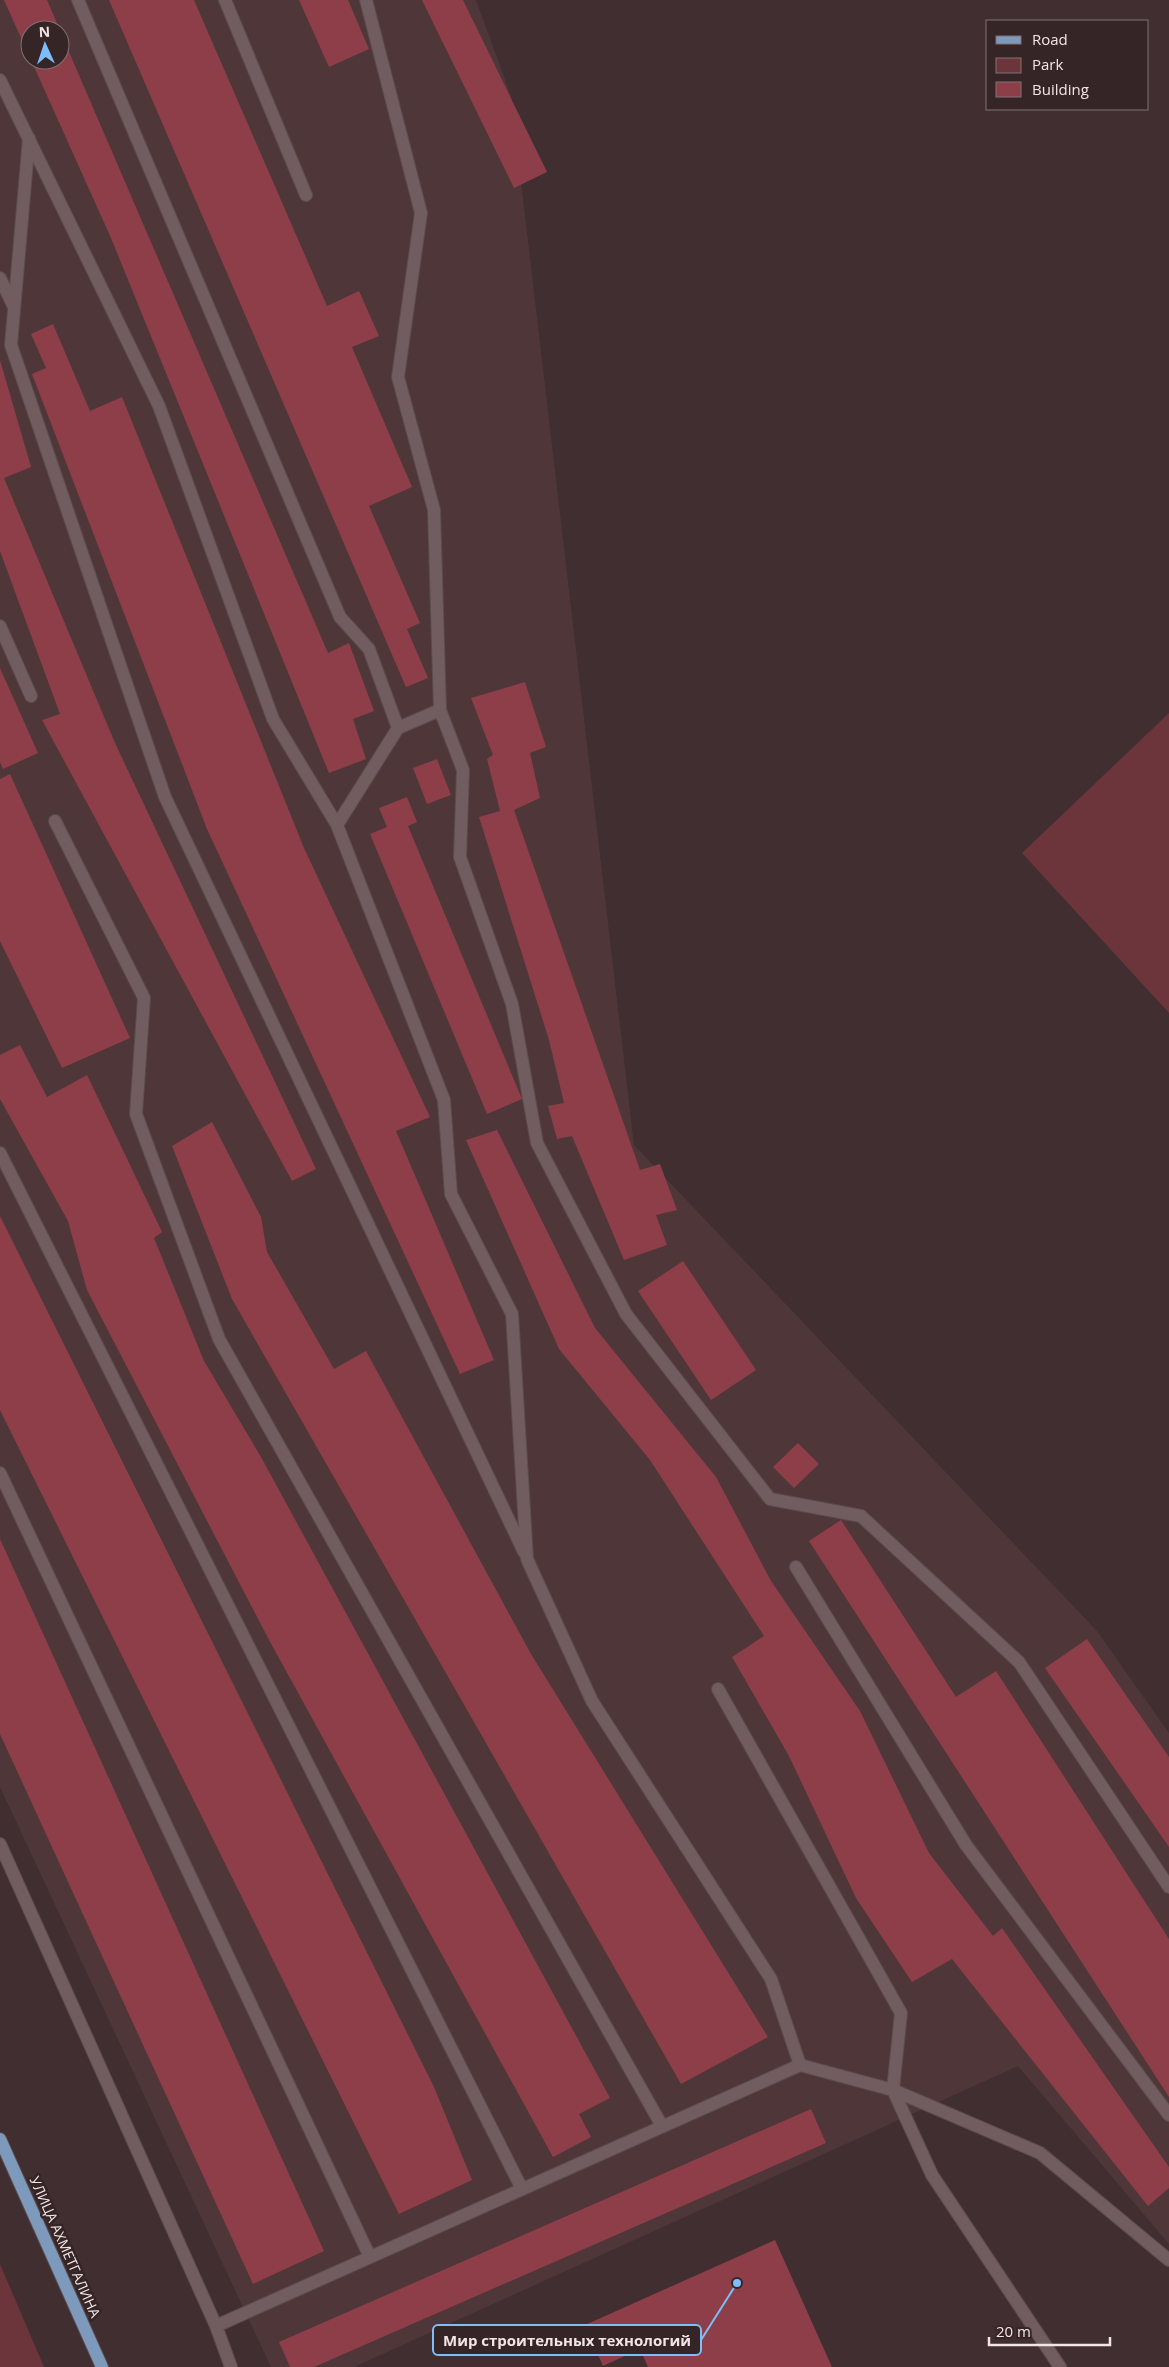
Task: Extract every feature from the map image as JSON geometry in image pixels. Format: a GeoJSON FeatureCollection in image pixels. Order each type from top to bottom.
{"type":"FeatureCollection","features":[{"type":"Feature","properties":{"kind":"main road","name":"УЛИЦА АХМЕТГАЛИНА"},"geometry":{"type":"LineString","coordinates":[[0,2139],[102,2367]]}},
{"type":"Feature","properties":{"kind":"lane"},"geometry":{"type":"LineString","coordinates":[[78,0],[340,617],[369,648],[398,728]]}},
{"type":"Feature","properties":{"kind":"lane"},"geometry":{"type":"LineString","coordinates":[[225,0],[306,195]]}},
{"type":"Feature","properties":{"kind":"lane"},"geometry":{"type":"LineString","coordinates":[[366,0],[421,213],[398,377],[434,510],[440,710],[463,770],[460,857],[512,1004],[537,1143],[626,1314],[770,1499],[861,1516],[1019,1662],[1169,1887]]}},
{"type":"Feature","properties":{"kind":"lane"},"geometry":{"type":"LineString","coordinates":[[0,80],[159,406],[273,719],[337,825],[444,1100],[451,1194],[512,1314],[527,1559]]}},
{"type":"Feature","properties":{"kind":"lane"},"geometry":{"type":"LineString","coordinates":[[29,138],[10,346],[165,797],[527,1559],[592,1702],[771,1979],[800,2065]]}},
{"type":"Feature","properties":{"kind":"lane"},"geometry":{"type":"LineString","coordinates":[[0,278],[14,308]]}},
{"type":"Feature","properties":{"kind":"lane"},"geometry":{"type":"LineString","coordinates":[[0,626],[31,696]]}},
{"type":"Feature","properties":{"kind":"lane"},"geometry":{"type":"LineString","coordinates":[[337,825],[398,728],[440,710]]}},
{"type":"Feature","properties":{"kind":"lane"},"geometry":{"type":"LineString","coordinates":[[55,821],[144,998],[136,1114],[219,1340],[662,2126]]}},
{"type":"Feature","properties":{"kind":"lane"},"geometry":{"type":"LineString","coordinates":[[0,1153],[522,2189]]}},
{"type":"Feature","properties":{"kind":"lane"},"geometry":{"type":"LineString","coordinates":[[0,1473],[370,2257]]}},
{"type":"Feature","properties":{"kind":"lane"},"geometry":{"type":"LineString","coordinates":[[796,1567],[966,1845],[1169,2115]]}},
{"type":"Feature","properties":{"kind":"lane"},"geometry":{"type":"LineString","coordinates":[[718,1689],[901,2013],[893,2090],[932,2175],[1060,2367]]}},
{"type":"Feature","properties":{"kind":"lane"},"geometry":{"type":"LineString","coordinates":[[0,1844],[216,2326],[231,2367]]}},
{"type":"Feature","properties":{"kind":"lane"},"geometry":{"type":"LineString","coordinates":[[216,2326],[800,2065],[893,2090],[1040,2153],[1168,2256]]}},
{"type":"Feature","properties":{"kind":"shaded area"},"geometry":{"type":"Polygon","coordinates":[[[0,0],[476,0],[511,96],[634,1145],[1097,1631],[1169,1733],[1169,2244],[1018,2066],[354,2367],[271,2367],[0,1787],[0,0]]]}},
{"type":"Feature","properties":{"kind":"green space"},"geometry":{"type":"Polygon","coordinates":[[[1169,713],[1169,1013],[1022,853],[1169,713]]]}},
{"type":"Feature","properties":{"kind":"green space"},"geometry":{"type":"Polygon","coordinates":[[[0,2264],[44,2367],[0,2367],[0,2264]]]}},
{"type":"Feature","properties":{"kind":"building"},"geometry":{"type":"Polygon","coordinates":[[[4,0],[47,0],[56,20],[20,20],[20,36],[4,0]]]}},
{"type":"Feature","properties":{"kind":"building"},"geometry":{"type":"Polygon","coordinates":[[[109,0],[194,0],[327,306],[359,291],[379,336],[352,347],[412,487],[369,506],[420,623],[407,629],[428,678],[406,687],[109,0]]]}},
{"type":"Feature","properties":{"kind":"building"},"geometry":{"type":"Polygon","coordinates":[[[299,0],[348,0],[369,49],[329,67],[299,0]]]}},
{"type":"Feature","properties":{"kind":"building"},"geometry":{"type":"Polygon","coordinates":[[[422,0],[463,0],[547,172],[514,188],[422,0]]]}},
{"type":"Feature","properties":{"kind":"building"},"geometry":{"type":"Polygon","coordinates":[[[70,54],[328,653],[349,643],[374,711],[353,719],[366,759],[329,773],[111,238],[35,70],[70,70],[70,54]]]}},
{"type":"Feature","properties":{"kind":"building"},"geometry":{"type":"Polygon","coordinates":[[[53,324],[90,411],[122,397],[304,848],[430,1117],[396,1131],[494,1360],[460,1374],[207,829],[32,374],[46,368],[31,334],[53,324]]]}},
{"type":"Feature","properties":{"kind":"building"},"geometry":{"type":"Polygon","coordinates":[[[0,360],[31,467],[4,478],[115,743],[316,1169],[292,1181],[42,720],[60,714],[0,551],[0,360]]]}},
{"type":"Feature","properties":{"kind":"building"},"geometry":{"type":"Polygon","coordinates":[[[0,668],[38,753],[3,769],[0,762],[0,668]]]}},
{"type":"Feature","properties":{"kind":"building"},"geometry":{"type":"Polygon","coordinates":[[[525,682],[546,747],[530,753],[540,798],[514,810],[640,1170],[660,1164],[677,1210],[656,1215],[667,1245],[624,1260],[572,1136],[557,1139],[548,1106],[564,1103],[549,1040],[479,817],[500,811],[487,759],[493,755],[471,698],[525,682]]]}},
{"type":"Feature","properties":{"kind":"building"},"geometry":{"type":"Polygon","coordinates":[[[437,759],[451,795],[427,804],[413,768],[437,759]]]}},
{"type":"Feature","properties":{"kind":"building"},"geometry":{"type":"Polygon","coordinates":[[[10,774],[130,1038],[62,1068],[0,941],[0,779],[10,774]]]}},
{"type":"Feature","properties":{"kind":"building"},"geometry":{"type":"Polygon","coordinates":[[[407,797],[417,822],[408,826],[522,1099],[487,1114],[370,834],[387,827],[379,808],[407,797]]]}},
{"type":"Feature","properties":{"kind":"building"},"geometry":{"type":"Polygon","coordinates":[[[20,1045],[47,1097],[87,1075],[162,1232],[154,1238],[204,1361],[261,1457],[610,2098],[579,2114],[591,2137],[553,2157],[268,1638],[87,1290],[68,1221],[0,1099],[0,1055],[20,1045]]]}},
{"type":"Feature","properties":{"kind":"building"},"geometry":{"type":"Polygon","coordinates":[[[212,1122],[261,1217],[267,1252],[334,1369],[366,1351],[531,1654],[768,2037],[681,2084],[232,1299],[172,1146],[212,1122]]]}},
{"type":"Feature","properties":{"kind":"building"},"geometry":{"type":"Polygon","coordinates":[[[497,1130],[595,1328],[716,1477],[771,1581],[860,1711],[929,1853],[993,1936],[1002,1928],[1169,2167],[1169,2188],[1148,2206],[952,1959],[912,1982],[856,1898],[789,1756],[732,1657],[764,1636],[650,1460],[559,1349],[466,1140],[497,1130]]]}},
{"type":"Feature","properties":{"kind":"building"},"geometry":{"type":"Polygon","coordinates":[[[0,1216],[434,2087],[472,2180],[399,2214],[0,1410],[0,1216]]]}},
{"type":"Feature","properties":{"kind":"building"},"geometry":{"type":"Polygon","coordinates":[[[683,1261],[756,1370],[711,1400],[638,1291],[683,1261]]]}},
{"type":"Feature","properties":{"kind":"building"},"geometry":{"type":"Polygon","coordinates":[[[798,1443],[819,1464],[794,1488],[773,1467],[798,1443]]]}},
{"type":"Feature","properties":{"kind":"building"},"geometry":{"type":"Polygon","coordinates":[[[841,1520],[956,1697],[996,1671],[1169,1939],[1169,2097],[809,1541],[841,1520]]]}},
{"type":"Feature","properties":{"kind":"building"},"geometry":{"type":"Polygon","coordinates":[[[0,1539],[324,2251],[253,2284],[0,1734],[0,1539]]]}},
{"type":"Feature","properties":{"kind":"building"},"geometry":{"type":"Polygon","coordinates":[[[1087,1639],[1169,1757],[1169,1847],[1045,1668],[1087,1639]]]}},
{"type":"Feature","properties":{"kind":"building"},"geometry":{"type":"Polygon","coordinates":[[[811,2109],[826,2143],[314,2367],[290,2367],[279,2342],[811,2109]]]}},
{"type":"Feature","properties":{"kind":"building"},"geometry":{"type":"Polygon","coordinates":[[[775,2240],[832,2367],[648,2367],[640,2349],[603,2366],[585,2325],[775,2240]]]}},
{"type":"Feature","properties":{"kind":"place","name":"Мир строительных технологий"},"geometry":{"type":"Point","coordinates":[737,2283]}}]}
